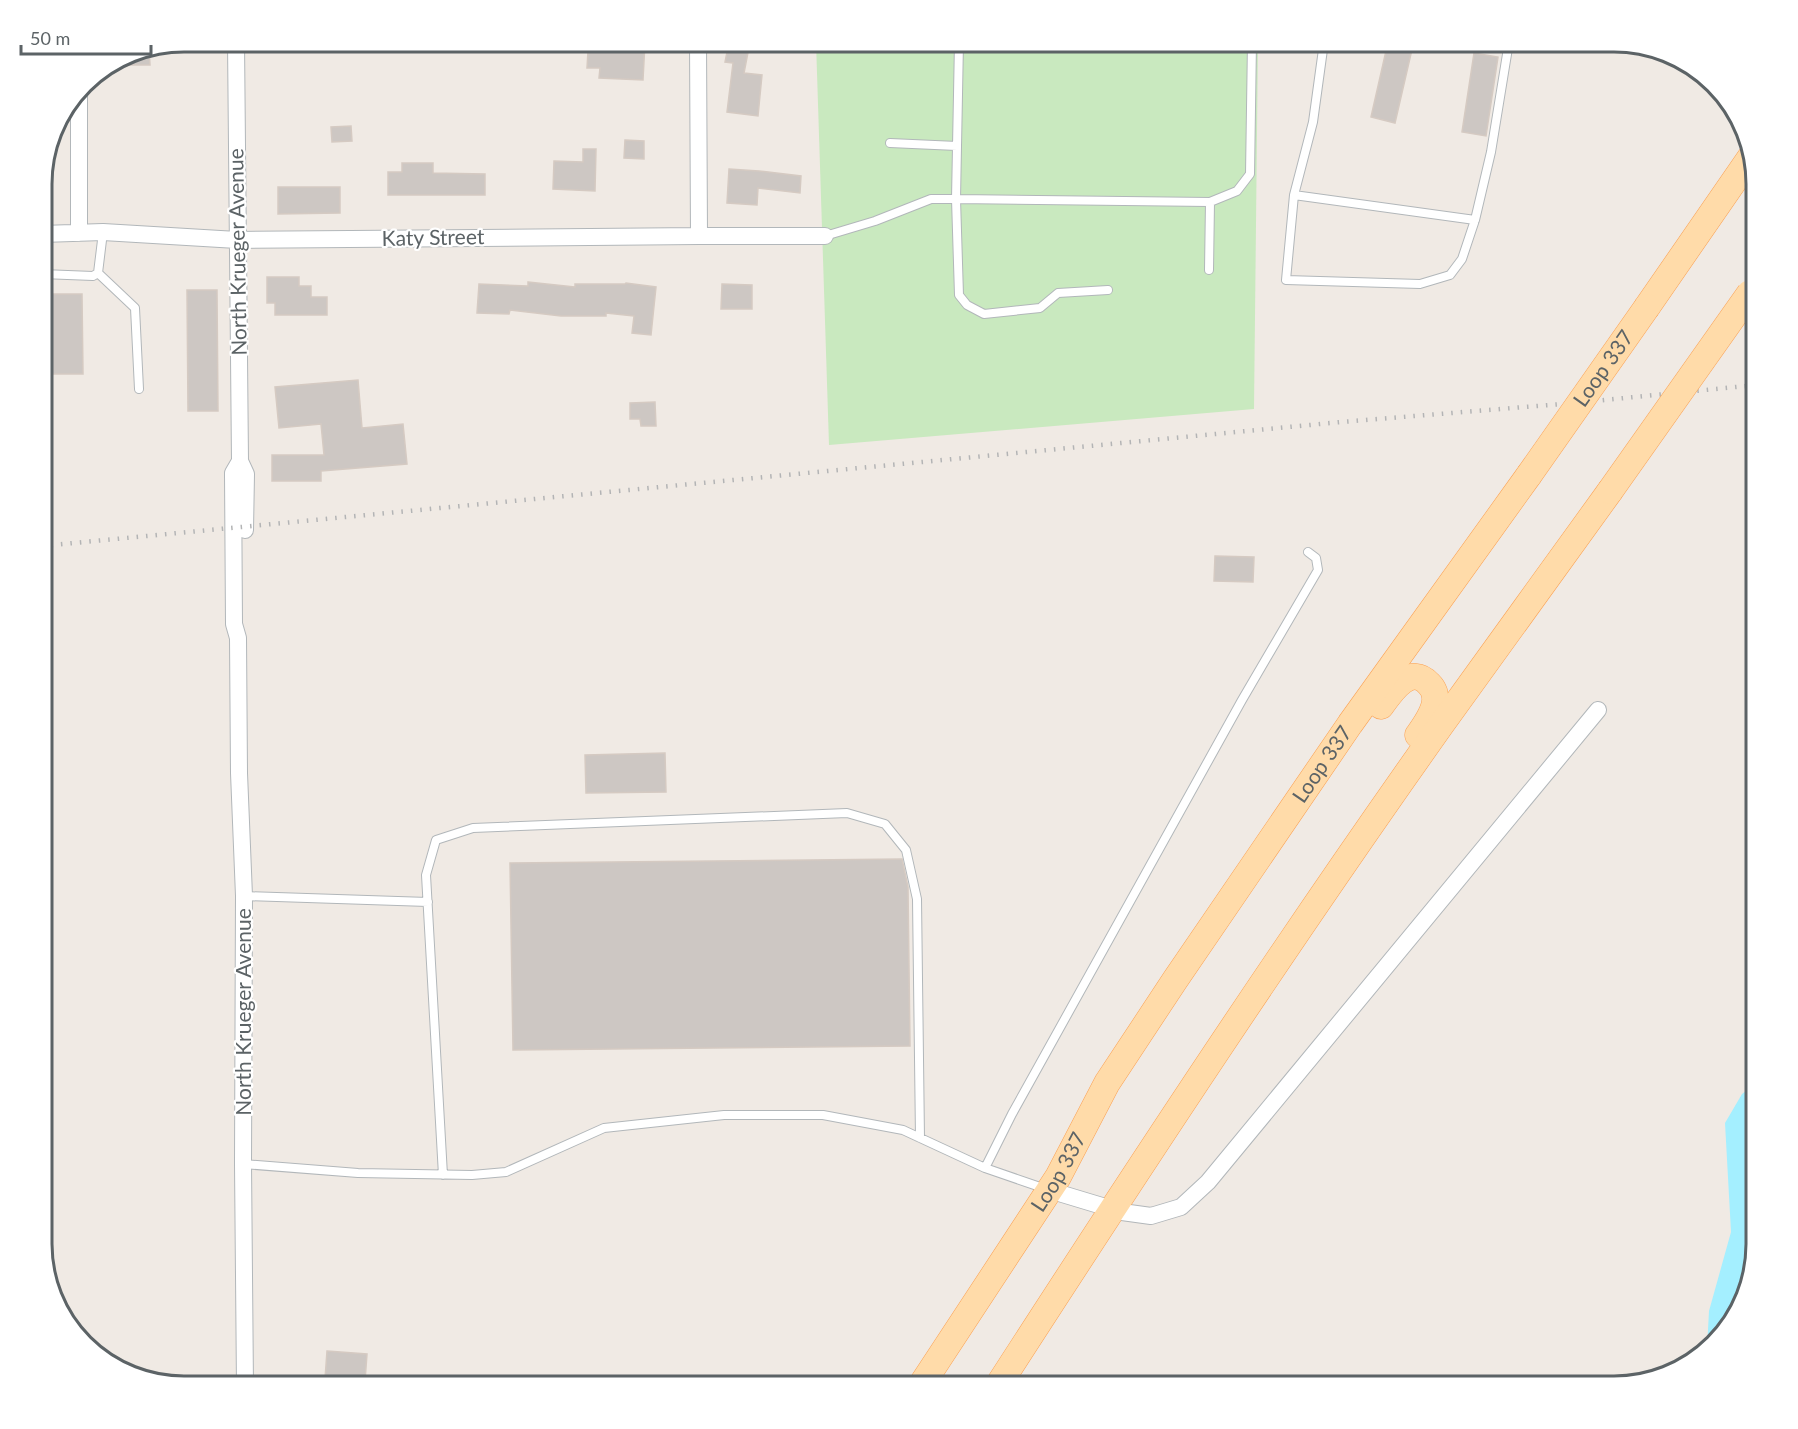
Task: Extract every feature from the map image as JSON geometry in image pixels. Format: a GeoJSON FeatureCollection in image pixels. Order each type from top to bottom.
{"type":"FeatureCollection","features":[{"type":"Feature","properties":{"kind":"main road","name":"Loop 337"},"geometry":{"type":"LineString","coordinates":[[927,1376],[1058,1177],[1107,1083],[1175,980],[1350,724],[1529,475],[1744,167]]}},
{"type":"Feature","properties":{"kind":"main road"},"geometry":{"type":"LineString","coordinates":[[1005,1376],[1113,1208],[1236,1024],[1441,725],[1746,299]]}},
{"type":"Feature","properties":{"kind":"main road"},"geometry":{"type":"LineString","coordinates":[[1175,980],[1236,911],[1392,690],[1409,677],[1427,681],[1434,691],[1435,701],[1432,712],[1414,742],[1278,937],[1236,1024]]}},
{"type":"Feature","properties":{"kind":"street","name":"North Krueger Avenue"},"geometry":{"type":"LineString","coordinates":[[236,53],[240,461],[246,474],[244,622],[238,638],[239,773],[244,896],[245,1376]]}},
{"type":"Feature","properties":{"kind":"street"},"geometry":{"type":"LineString","coordinates":[[698,53],[699,236]]}},
{"type":"Feature","properties":{"kind":"street"},"geometry":{"type":"LineString","coordinates":[[78,107],[79,233]]}},
{"type":"Feature","properties":{"kind":"street","name":"Katy Street"},"geometry":{"type":"LineString","coordinates":[[53,234],[103,232],[237,240],[825,236]]}},
{"type":"Feature","properties":{"kind":"street"},"geometry":{"type":"LineString","coordinates":[[1049,1190],[1122,1212],[1151,1216],[1181,1207],[1208,1182],[1598,710]]}},
{"type":"Feature","properties":{"kind":"lane"},"geometry":{"type":"LineString","coordinates":[[959,52],[956,200],[959,295],[967,305],[984,314],[1040,308],[1058,293],[1108,290]]}},
{"type":"Feature","properties":{"kind":"lane"},"geometry":{"type":"LineString","coordinates":[[825,236],[875,221],[931,198],[1210,202],[1238,191],[1251,174],[1252,52]]}},
{"type":"Feature","properties":{"kind":"lane"},"geometry":{"type":"LineString","coordinates":[[1323,52],[1313,122],[1294,195],[1286,280],[1420,284],[1450,275],[1462,259],[1475,220],[1491,152],[1507,52]]}},
{"type":"Feature","properties":{"kind":"lane"},"geometry":{"type":"LineString","coordinates":[[890,143],[957,146]]}},
{"type":"Feature","properties":{"kind":"lane"},"geometry":{"type":"LineString","coordinates":[[1294,195],[1475,220]]}},
{"type":"Feature","properties":{"kind":"lane"},"geometry":{"type":"LineString","coordinates":[[1209,270],[1210,202]]}},
{"type":"Feature","properties":{"kind":"lane"},"geometry":{"type":"LineString","coordinates":[[98,273],[103,232]]}},
{"type":"Feature","properties":{"kind":"lane"},"geometry":{"type":"LineString","coordinates":[[53,274],[93,276],[98,273]]}},
{"type":"Feature","properties":{"kind":"lane"},"geometry":{"type":"LineString","coordinates":[[98,273],[135,308],[139,389]]}},
{"type":"Feature","properties":{"kind":"lane"},"geometry":{"type":"LineString","coordinates":[[985,1168],[1012,1114],[1242,700],[1318,570],[1316,558],[1308,552]]}},
{"type":"Feature","properties":{"kind":"lane"},"geometry":{"type":"LineString","coordinates":[[443,1175],[426,875],[436,840],[473,828],[847,813],[885,824],[906,850],[917,899],[920,1138]]}},
{"type":"Feature","properties":{"kind":"lane"},"geometry":{"type":"LineString","coordinates":[[244,896],[428,902]]}},
{"type":"Feature","properties":{"kind":"lane"},"geometry":{"type":"LineString","coordinates":[[243,1164],[358,1173],[472,1175],[506,1172],[604,1128],[723,1115],[823,1115],[903,1130],[985,1168],[1049,1190]]}},
{"type":"Feature","properties":{"kind":"green space"},"geometry":{"type":"Polygon","coordinates":[[[1258,52],[1254,409],[829,445],[816,53],[1258,52]]]}},
{"type":"Feature","properties":{"kind":"water"},"geometry":{"type":"Polygon","coordinates":[[[1746,1091],[1746,1244],[1743,1270],[1732,1303],[1708,1336],[1709,1311],[1731,1232],[1725,1123],[1746,1091]]]}},
{"type":"Feature","properties":{"kind":"building"},"geometry":{"type":"Polygon","coordinates":[[[1386,52],[1411,52],[1395,123],[1371,117],[1386,52]]]}},
{"type":"Feature","properties":{"kind":"building"},"geometry":{"type":"Polygon","coordinates":[[[588,53],[644,53],[643,80],[599,78],[600,68],[587,68],[588,53]]]}},
{"type":"Feature","properties":{"kind":"building"},"geometry":{"type":"Polygon","coordinates":[[[727,53],[748,53],[744,73],[762,75],[758,116],[727,112],[733,63],[725,62],[727,53]]]}},
{"type":"Feature","properties":{"kind":"building"},"geometry":{"type":"Polygon","coordinates":[[[1474,53],[1498,57],[1486,136],[1462,132],[1474,53]]]}},
{"type":"Feature","properties":{"kind":"building"},"geometry":{"type":"Polygon","coordinates":[[[150,58],[150,65],[130,65],[150,58]]]}},
{"type":"Feature","properties":{"kind":"building"},"geometry":{"type":"Polygon","coordinates":[[[351,126],[352,141],[332,142],[331,127],[351,126]]]}},
{"type":"Feature","properties":{"kind":"building"},"geometry":{"type":"Polygon","coordinates":[[[625,140],[644,141],[644,159],[624,158],[625,140]]]}},
{"type":"Feature","properties":{"kind":"building"},"geometry":{"type":"Polygon","coordinates":[[[583,149],[596,149],[595,191],[553,189],[554,161],[583,162],[583,149]]]}},
{"type":"Feature","properties":{"kind":"building"},"geometry":{"type":"Polygon","coordinates":[[[402,163],[433,163],[433,173],[485,174],[485,195],[388,195],[388,172],[402,172],[402,163]]]}},
{"type":"Feature","properties":{"kind":"building"},"geometry":{"type":"Polygon","coordinates":[[[729,169],[801,176],[800,193],[758,188],[757,205],[727,203],[729,169]]]}},
{"type":"Feature","properties":{"kind":"building"},"geometry":{"type":"Polygon","coordinates":[[[278,187],[340,187],[340,213],[278,214],[278,187]]]}},
{"type":"Feature","properties":{"kind":"building"},"geometry":{"type":"Polygon","coordinates":[[[267,277],[299,277],[299,286],[311,286],[311,297],[327,297],[327,315],[275,315],[275,303],[267,303],[267,277]]]}},
{"type":"Feature","properties":{"kind":"building"},"geometry":{"type":"Polygon","coordinates":[[[528,282],[575,287],[575,284],[626,283],[656,287],[651,335],[632,333],[634,316],[606,313],[606,316],[561,316],[510,310],[509,314],[477,313],[479,284],[528,286],[528,282]]]}},
{"type":"Feature","properties":{"kind":"building"},"geometry":{"type":"Polygon","coordinates":[[[722,284],[752,285],[752,309],[721,309],[722,284]]]}},
{"type":"Feature","properties":{"kind":"building"},"geometry":{"type":"Polygon","coordinates":[[[187,290],[217,290],[218,411],[188,411],[187,290]]]}},
{"type":"Feature","properties":{"kind":"building"},"geometry":{"type":"Polygon","coordinates":[[[53,294],[82,294],[83,374],[53,374],[53,294]]]}},
{"type":"Feature","properties":{"kind":"building"},"geometry":{"type":"Polygon","coordinates":[[[358,380],[362,428],[403,424],[407,464],[321,471],[321,481],[272,481],[272,455],[324,455],[321,424],[279,428],[275,387],[358,380]]]}},
{"type":"Feature","properties":{"kind":"building"},"geometry":{"type":"Polygon","coordinates":[[[655,402],[656,426],[641,426],[640,419],[630,419],[630,403],[655,402]]]}},
{"type":"Feature","properties":{"kind":"building"},"geometry":{"type":"Polygon","coordinates":[[[1215,556],[1254,557],[1253,582],[1214,581],[1215,556]]]}},
{"type":"Feature","properties":{"kind":"building"},"geometry":{"type":"Polygon","coordinates":[[[665,753],[666,792],[586,793],[585,755],[665,753]]]}},
{"type":"Feature","properties":{"kind":"building"},"geometry":{"type":"Polygon","coordinates":[[[902,859],[908,887],[910,1046],[513,1050],[510,863],[902,859]]]}},
{"type":"Feature","properties":{"kind":"building"},"geometry":{"type":"Polygon","coordinates":[[[327,1351],[367,1354],[365,1376],[325,1376],[327,1351]]]}},
{"type":"Feature","properties":{"kind":"railway"},"geometry":{"type":"LineString","coordinates":[[53,545],[1341,422],[1746,386]]}}]}
